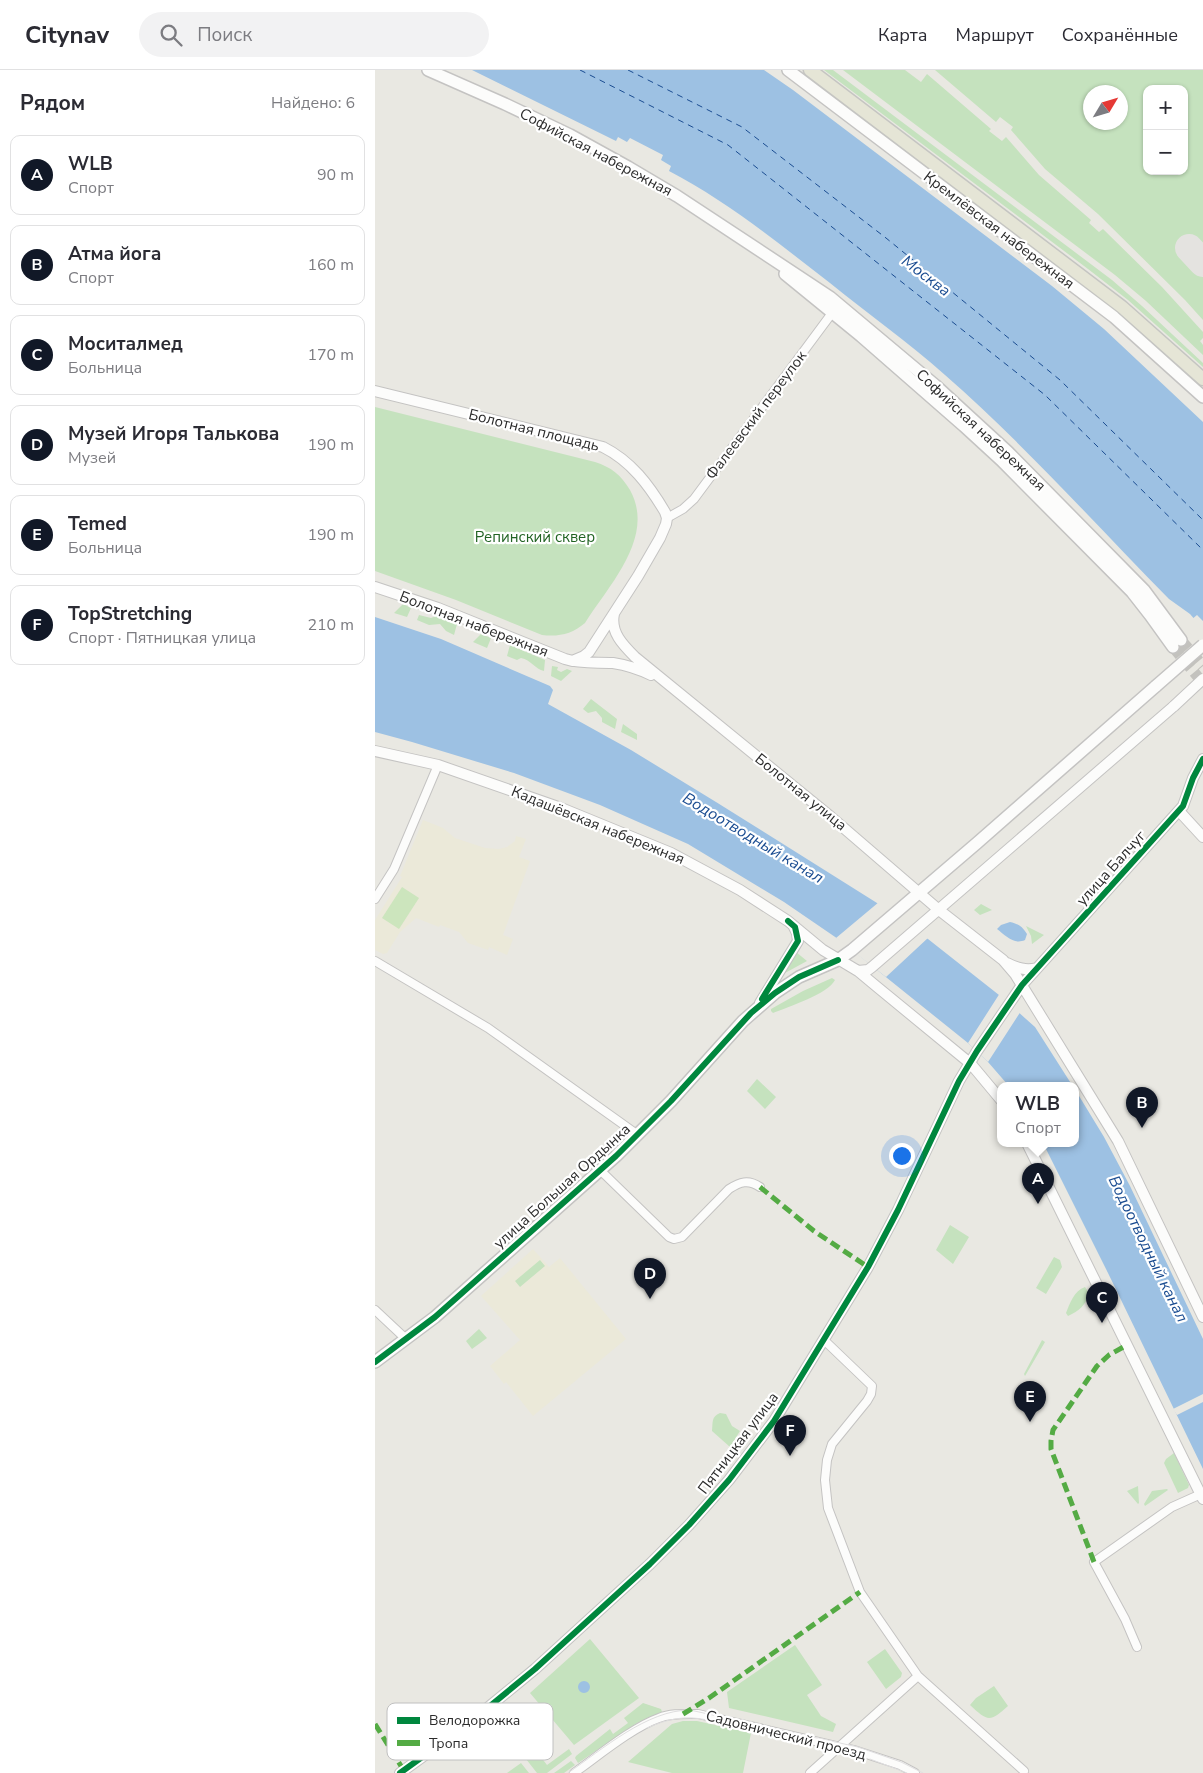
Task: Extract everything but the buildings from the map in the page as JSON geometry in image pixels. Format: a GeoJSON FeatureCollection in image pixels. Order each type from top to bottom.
{"type":"FeatureCollection","features":[{"type":"Feature","properties":{"kind":"main road","name":"Софийская набережная"},"geometry":{"type":"LineString","coordinates":[[428,70],[505,104],[602,152],[673,193],[755,248],[835,308],[935,385],[1013,457],[1144,590],[1177,644]]}},
{"type":"Feature","properties":{"kind":"main road","name":"Кремлёвская набережная"},"geometry":{"type":"LineString","coordinates":[[788,70],[1114,317],[1203,397]]}},
{"type":"Feature","properties":{"kind":"main road","name":"Кремлёвская набережная"},"geometry":{"type":"LineString","coordinates":[[810,70],[1115,302],[1203,379]]}},
{"type":"Feature","properties":{"kind":"main road","name":"улица Большая Ордынка"},"geometry":{"type":"LineString","coordinates":[[375,1362],[440,1313],[638,1135],[751,1013],[775,993],[799,977],[838,960],[853,950],[1203,645]]}},
{"type":"Feature","properties":{"kind":"street","name":"Фалеевский переулок"},"geometry":{"type":"LineString","coordinates":[[667,518],[683,509],[694,499],[835,308]]}},
{"type":"Feature","properties":{"kind":"street","name":"Болотная площадь"},"geometry":{"type":"LineString","coordinates":[[375,391],[603,447],[618,455],[643,478],[667,518]]}},
{"type":"Feature","properties":{"kind":"street"},"geometry":{"type":"LineString","coordinates":[[572,661],[580,659],[589,652],[647,561],[660,538],[667,518]]}},
{"type":"Feature","properties":{"kind":"street","name":"Болотная набережная"},"geometry":{"type":"LineString","coordinates":[[375,587],[439,608],[572,661]]}},
{"type":"Feature","properties":{"kind":"street","name":"Болотная улица"},"geometry":{"type":"LineString","coordinates":[[614,614],[613,627],[621,641],[635,657],[805,796],[939,910],[1003,960]]}},
{"type":"Feature","properties":{"kind":"street","name":"Болотная улица"},"geometry":{"type":"LineString","coordinates":[[572,661],[626,665],[659,678]]}},
{"type":"Feature","properties":{"kind":"street"},"geometry":{"type":"LineString","coordinates":[[858,971],[868,970],[872,967],[1203,679]]}},
{"type":"Feature","properties":{"kind":"street","name":"Кадашёвская набережная"},"geometry":{"type":"LineString","coordinates":[[375,751],[438,765],[561,808],[671,853],[740,890],[789,921],[823,950],[858,971],[971,1064],[997,1095]]}},
{"type":"Feature","properties":{"kind":"street","name":"улица Балчуг"},"geometry":{"type":"LineString","coordinates":[[1011,1001],[1022,985],[1183,806],[1193,778],[1203,759]]}},
{"type":"Feature","properties":{"kind":"street"},"geometry":{"type":"LineString","coordinates":[[375,900],[394,869],[438,765]]}},
{"type":"Feature","properties":{"kind":"street"},"geometry":{"type":"LineString","coordinates":[[1179,811],[1203,837]]}},
{"type":"Feature","properties":{"kind":"street","name":"улица Большая Ордынка"},"geometry":{"type":"LineString","coordinates":[[751,1013],[769,990],[776,975],[798,942],[795,927],[789,921]]}},
{"type":"Feature","properties":{"kind":"street"},"geometry":{"type":"LineString","coordinates":[[1003,960],[1023,969],[1032,970],[1037,968]]}},
{"type":"Feature","properties":{"kind":"street"},"geometry":{"type":"LineString","coordinates":[[1003,960],[1022,985],[1118,1141],[1203,1317]]}},
{"type":"Feature","properties":{"kind":"street"},"geometry":{"type":"LineString","coordinates":[[375,961],[488,1028],[638,1135]]}},
{"type":"Feature","properties":{"kind":"street","name":"Пятницкая улица"},"geometry":{"type":"LineString","coordinates":[[494,1703],[535,1669],[651,1564],[725,1484],[774,1421],[872,1260],[959,1082],[977,1051],[1011,1001]]}},
{"type":"Feature","properties":{"kind":"street"},"geometry":{"type":"LineString","coordinates":[[1029,1147],[1202,1496],[1172,1507],[1094,1562],[1125,1619],[1137,1647]]}},
{"type":"Feature","properties":{"kind":"street"},"geometry":{"type":"LineString","coordinates":[[600,1170],[669,1237],[674,1239],[682,1236],[735,1185],[744,1181],[760,1187]]}},
{"type":"Feature","properties":{"kind":"street"},"geometry":{"type":"LineString","coordinates":[[375,1310],[406,1339]]}},
{"type":"Feature","properties":{"kind":"street"},"geometry":{"type":"LineString","coordinates":[[824,1340],[868,1380],[872,1386],[867,1401],[836,1438],[830,1451],[825,1480],[828,1508],[860,1592],[918,1676],[1024,1771]]}},
{"type":"Feature","properties":{"kind":"street"},"geometry":{"type":"LineString","coordinates":[[810,1773],[918,1676]]}},
{"type":"Feature","properties":{"kind":"street","name":"Садовнический проезд"},"geometry":{"type":"LineString","coordinates":[[574,1773],[639,1727],[659,1718],[683,1714],[698,1714],[839,1746],[900,1765],[915,1773]]}},
{"type":"Feature","properties":{"kind":"street","name":"Пятницкая улица"},"geometry":{"type":"LineString","coordinates":[[400,1773],[418,1760]]}},
{"type":"Feature","properties":{"kind":"shaded area"},"geometry":{"type":"Polygon","coordinates":[[[423,820],[443,828],[455,838],[485,848],[499,849],[507,847],[515,841],[516,836],[526,839],[519,857],[530,861],[503,935],[513,939],[507,955],[489,947],[488,950],[468,943],[459,932],[416,918],[400,932],[387,953],[383,954],[375,950],[375,920],[402,877],[400,876],[423,820]]]}},
{"type":"Feature","properties":{"kind":"shaded area"},"geometry":{"type":"Polygon","coordinates":[[[533,1249],[549,1267],[560,1258],[626,1339],[533,1416],[506,1382],[504,1384],[490,1366],[520,1340],[481,1296],[533,1249]]]}},
{"type":"Feature","properties":{"kind":"green space"},"geometry":{"type":"Polygon","coordinates":[[[824,70],[833,70],[1112,280],[1203,363],[1203,367],[1128,300],[824,70]]]}},
{"type":"Feature","properties":{"kind":"green space"},"geometry":{"type":"Polygon","coordinates":[[[843,70],[905,70],[921,82],[927,74],[991,129],[989,131],[1002,141],[1006,137],[1039,175],[1091,220],[1089,223],[1099,232],[1103,229],[1162,287],[1203,332],[1203,338],[1200,341],[1203,345],[1203,355],[1146,301],[1115,275],[843,70]]]}},
{"type":"Feature","properties":{"kind":"green space"},"geometry":{"type":"Polygon","coordinates":[[[935,70],[1203,70],[1203,320],[1098,214],[1045,169],[1011,130],[1013,127],[1000,117],[996,122],[935,70]]]}},
{"type":"Feature","properties":{"kind":"green space","name":"Репинский сквер"},"geometry":{"type":"Polygon","coordinates":[[[375,407],[595,462],[611,469],[623,480],[630,490],[637,508],[634,543],[617,577],[585,623],[565,634],[554,636],[542,635],[456,600],[375,571],[375,407]]]}},
{"type":"Feature","properties":{"kind":"green space"},"geometry":{"type":"Polygon","coordinates":[[[403,604],[411,608],[407,617],[394,613],[403,604]]]}},
{"type":"Feature","properties":{"kind":"green space"},"geometry":{"type":"Polygon","coordinates":[[[419,615],[431,618],[436,616],[457,624],[454,635],[446,631],[440,624],[429,625],[417,620],[419,615]]]}},
{"type":"Feature","properties":{"kind":"green space"},"geometry":{"type":"Polygon","coordinates":[[[481,634],[491,638],[487,648],[473,642],[481,634]]]}},
{"type":"Feature","properties":{"kind":"green space"},"geometry":{"type":"Polygon","coordinates":[[[510,645],[545,660],[544,671],[524,659],[517,660],[507,656],[510,645]]]}},
{"type":"Feature","properties":{"kind":"green space"},"geometry":{"type":"Polygon","coordinates":[[[552,666],[558,667],[557,670],[561,672],[567,669],[572,671],[561,681],[551,676],[552,666]]]}},
{"type":"Feature","properties":{"kind":"green space"},"geometry":{"type":"Polygon","coordinates":[[[591,699],[617,719],[615,729],[602,722],[602,718],[596,711],[588,713],[583,709],[591,699]]]}},
{"type":"Feature","properties":{"kind":"green space"},"geometry":{"type":"Polygon","coordinates":[[[623,724],[637,734],[637,740],[621,732],[623,724]]]}},
{"type":"Feature","properties":{"kind":"green space"},"geometry":{"type":"Polygon","coordinates":[[[402,887],[419,898],[399,929],[382,918],[402,887]]]}},
{"type":"Feature","properties":{"kind":"green space"},"geometry":{"type":"Polygon","coordinates":[[[981,904],[992,910],[980,915],[974,910],[981,904]]]}},
{"type":"Feature","properties":{"kind":"green space"},"geometry":{"type":"Polygon","coordinates":[[[1026,926],[1044,935],[1032,944],[1031,936],[1026,926]]]}},
{"type":"Feature","properties":{"kind":"green space"},"geometry":{"type":"Polygon","coordinates":[[[796,952],[807,961],[785,973],[783,971],[796,952]]]}},
{"type":"Feature","properties":{"kind":"green space"},"geometry":{"type":"Polygon","coordinates":[[[832,978],[835,980],[831,985],[816,995],[773,1013],[771,1011],[771,1009],[803,991],[832,978]]]}},
{"type":"Feature","properties":{"kind":"green space"},"geometry":{"type":"Polygon","coordinates":[[[757,1079],[776,1097],[765,1109],[747,1091],[757,1079]]]}},
{"type":"Feature","properties":{"kind":"green space"},"geometry":{"type":"Polygon","coordinates":[[[950,1225],[969,1237],[953,1264],[936,1250],[950,1225]]]}},
{"type":"Feature","properties":{"kind":"green space"},"geometry":{"type":"Polygon","coordinates":[[[1054,1257],[1060,1260],[1062,1267],[1046,1294],[1036,1288],[1054,1257]]]}},
{"type":"Feature","properties":{"kind":"green space"},"geometry":{"type":"Polygon","coordinates":[[[540,1260],[545,1266],[520,1287],[515,1281],[540,1260]]]}},
{"type":"Feature","properties":{"kind":"green space"},"geometry":{"type":"Polygon","coordinates":[[[1085,1287],[1089,1293],[1086,1301],[1079,1310],[1068,1316],[1066,1313],[1073,1298],[1078,1291],[1085,1287]]]}},
{"type":"Feature","properties":{"kind":"green space"},"geometry":{"type":"Polygon","coordinates":[[[479,1329],[487,1338],[472,1349],[466,1341],[479,1329]]]}},
{"type":"Feature","properties":{"kind":"green space"},"geometry":{"type":"Polygon","coordinates":[[[1042,1340],[1045,1342],[1025,1376],[1024,1374],[1042,1340]]]}},
{"type":"Feature","properties":{"kind":"green space"},"geometry":{"type":"Polygon","coordinates":[[[720,1413],[726,1414],[732,1426],[740,1431],[730,1447],[712,1431],[714,1418],[720,1413]]]}},
{"type":"Feature","properties":{"kind":"green space"},"geometry":{"type":"Polygon","coordinates":[[[1174,1453],[1189,1485],[1188,1488],[1178,1493],[1164,1463],[1174,1453]]]}},
{"type":"Feature","properties":{"kind":"green space"},"geometry":{"type":"Polygon","coordinates":[[[1138,1486],[1139,1503],[1138,1504],[1127,1491],[1138,1486]]]}},
{"type":"Feature","properties":{"kind":"green space"},"geometry":{"type":"Polygon","coordinates":[[[1167,1489],[1145,1506],[1144,1504],[1152,1491],[1167,1489]]]}},
{"type":"Feature","properties":{"kind":"green space"},"geometry":{"type":"Polygon","coordinates":[[[590,1639],[639,1698],[574,1745],[553,1720],[553,1703],[538,1703],[530,1693],[590,1639]]]}},
{"type":"Feature","properties":{"kind":"green space"},"geometry":{"type":"Polygon","coordinates":[[[795,1645],[822,1685],[807,1695],[821,1716],[836,1724],[833,1732],[729,1708],[727,1692],[795,1645]]]}},
{"type":"Feature","properties":{"kind":"green space"},"geometry":{"type":"Polygon","coordinates":[[[885,1649],[902,1673],[901,1677],[886,1689],[867,1662],[885,1649]]]}},
{"type":"Feature","properties":{"kind":"green space"},"geometry":{"type":"Polygon","coordinates":[[[994,1686],[1008,1706],[997,1715],[989,1718],[981,1715],[970,1705],[976,1698],[994,1686]]]}},
{"type":"Feature","properties":{"kind":"green space"},"geometry":{"type":"Polygon","coordinates":[[[643,1703],[661,1709],[662,1712],[637,1723],[578,1763],[575,1758],[576,1756],[610,1729],[613,1734],[628,1723],[624,1718],[643,1703]]]}},
{"type":"Feature","properties":{"kind":"green space"},"geometry":{"type":"Polygon","coordinates":[[[683,1721],[697,1721],[751,1733],[743,1773],[672,1773],[628,1762],[672,1724],[683,1721]]]}},
{"type":"Feature","properties":{"kind":"green space"},"geometry":{"type":"Polygon","coordinates":[[[569,1749],[572,1754],[547,1773],[537,1773],[527,1760],[543,1760],[547,1765],[569,1749]]]}},
{"type":"Feature","properties":{"kind":"green space"},"geometry":{"type":"Polygon","coordinates":[[[571,1761],[575,1765],[564,1773],[554,1773],[571,1761]]]}},
{"type":"Feature","properties":{"kind":"green space"},"geometry":{"type":"Polygon","coordinates":[[[521,1763],[529,1773],[507,1773],[521,1763]]]}},
{"type":"Feature","properties":{"kind":"water","name":"Москва"},"geometry":{"type":"Polygon","coordinates":[[[472,70],[764,70],[1052,286],[1104,329],[1203,422],[1203,629],[1190,614],[1169,599],[1031,456],[974,401],[917,351],[752,223],[669,171],[671,166],[661,160],[663,155],[630,138],[627,142],[618,137],[616,141],[472,70]]]}},
{"type":"Feature","properties":{"kind":"water","name":"Водоотводный канал"},"geometry":{"type":"Polygon","coordinates":[[[375,617],[441,639],[550,686],[553,690],[548,704],[631,750],[716,802],[877,903],[928,939],[999,995],[1035,1027],[1070,1082],[1005,1082],[968,1043],[841,941],[784,902],[688,844],[600,805],[514,773],[375,732],[375,617]]]}},
{"type":"Feature","properties":{"kind":"water"},"geometry":{"type":"Polygon","coordinates":[[[1010,922],[1023,929],[1027,934],[1025,940],[1014,941],[997,929],[1001,925],[1010,922]]]}},
{"type":"Feature","properties":{"kind":"water","name":"Водоотводный канал"},"geometry":{"type":"Polygon","coordinates":[[[1079,1096],[1104,1137],[1130,1186],[1203,1339],[1203,1469],[1045,1147],[1079,1147],[1079,1096]]]}},
{"type":"Feature","properties":{"kind":"water"},"geometry":{"type":"Polygon","coordinates":[[[586,1681],[589,1682],[589,1692],[582,1693],[579,1692],[578,1685],[579,1682],[586,1681]]]}},
{"type":"Feature","properties":{"kind":"pier"},"geometry":{"type":"Polygon","coordinates":[[[1197,615],[1203,621],[1203,631],[1191,620],[1197,615]]]}},
{"type":"Feature","properties":{"kind":"pier"},"geometry":{"type":"Polygon","coordinates":[[[879,902],[929,937],[886,977],[836,938],[879,902]]]}},
{"type":"Feature","properties":{"kind":"pier"},"geometry":{"type":"Polygon","coordinates":[[[1000,993],[1021,1011],[988,1062],[968,1043],[1000,993]]]}},
{"type":"Feature","properties":{"kind":"pier"},"geometry":{"type":"Polygon","coordinates":[[[1203,1394],[1203,1402],[1177,1415],[1173,1409],[1203,1394]]]}},
{"type":"Feature","properties":{"kind":"ferry route"},"geometry":{"type":"LineString","coordinates":[[580,70],[728,145],[1045,395],[1203,550]]}},
{"type":"Feature","properties":{"kind":"ferry route"},"geometry":{"type":"LineString","coordinates":[[628,70],[742,127],[886,238],[1060,380],[1203,520]]}},
{"type":"Feature","properties":{"kind":"taxiway"},"geometry":{"type":"LineString","coordinates":[[1189,248],[1203,263]]}},
{"type":"Feature","properties":{"kind":"tunnel"},"geometry":{"type":"LineString","coordinates":[[1181,640],[1203,666]]}},
{"type":"Feature","properties":{"kind":"tunnel"},"geometry":{"type":"LineString","coordinates":[[1173,647],[1203,683]]}},
{"type":"Feature","properties":{"kind":"tram line"},"geometry":{"type":"LineString","coordinates":[[568,1773],[626,1732],[658,1716],[690,1710],[858,1747],[901,1762],[923,1773]]}},
{"type":"Feature","properties":{"kind":"tram line"},"geometry":{"type":"LineString","coordinates":[[647,1728],[676,1719],[707,1720]]}},
{"type":"Feature","properties":{"kind":"tram line"},"geometry":{"type":"LineString","coordinates":[[870,1759],[907,1773]]}},
{"type":"Feature","properties":{"kind":"marked path"},"geometry":{"type":"LineString","coordinates":[[760,1187],[814,1231],[868,1267]]}},
{"type":"Feature","properties":{"kind":"marked path"},"geometry":{"type":"LineString","coordinates":[[1094,1562],[1051,1449],[1051,1441],[1053,1430],[1097,1366],[1109,1355],[1127,1345]]}},
{"type":"Feature","properties":{"kind":"marked path"},"geometry":{"type":"LineString","coordinates":[[683,1714],[709,1698],[860,1592]]}},
{"type":"Feature","properties":{"kind":"marked path"},"geometry":{"type":"LineString","coordinates":[[375,1724],[387,1743]]}},
{"type":"Feature","properties":{"kind":"marked path"},"geometry":{"type":"LineString","coordinates":[[397,1760],[401,1766]]}},
{"type":"Feature","properties":{"kind":"cycle path"},"geometry":{"type":"LineString","coordinates":[[494,1703],[535,1669],[650,1564],[689,1525],[729,1480],[774,1421],[868,1267],[898,1210],[959,1081],[977,1051],[1022,985],[1183,806],[1193,778],[1203,759]]}},
{"type":"Feature","properties":{"kind":"cycle path"},"geometry":{"type":"LineString","coordinates":[[762,999],[798,941],[795,927],[788,921]]}},
{"type":"Feature","properties":{"kind":"cycle path"},"geometry":{"type":"LineString","coordinates":[[375,1362],[435,1317],[616,1156],[671,1101],[751,1013],[775,993],[799,977],[838,960]]}},
{"type":"Feature","properties":{"kind":"cycle path"},"geometry":{"type":"LineString","coordinates":[[400,1773],[418,1760]]}},
{"type":"Feature","properties":{"kind":"place","name":"Атма йога"},"geometry":{"type":"Point","coordinates":[1142,1128]}},
{"type":"Feature","properties":{"kind":"place","name":"WLB"},"geometry":{"type":"Point","coordinates":[1038,1204]}},
{"type":"Feature","properties":{"kind":"place","name":"Музей Игоря Талькова"},"geometry":{"type":"Point","coordinates":[650,1299]}},
{"type":"Feature","properties":{"kind":"place","name":"Моситалмед"},"geometry":{"type":"Point","coordinates":[1102,1323]}},
{"type":"Feature","properties":{"kind":"place","name":"Temed"},"geometry":{"type":"Point","coordinates":[1030,1422]}},
{"type":"Feature","properties":{"kind":"place","name":"TopStretching"},"geometry":{"type":"Point","coordinates":[790,1456]}}]}
